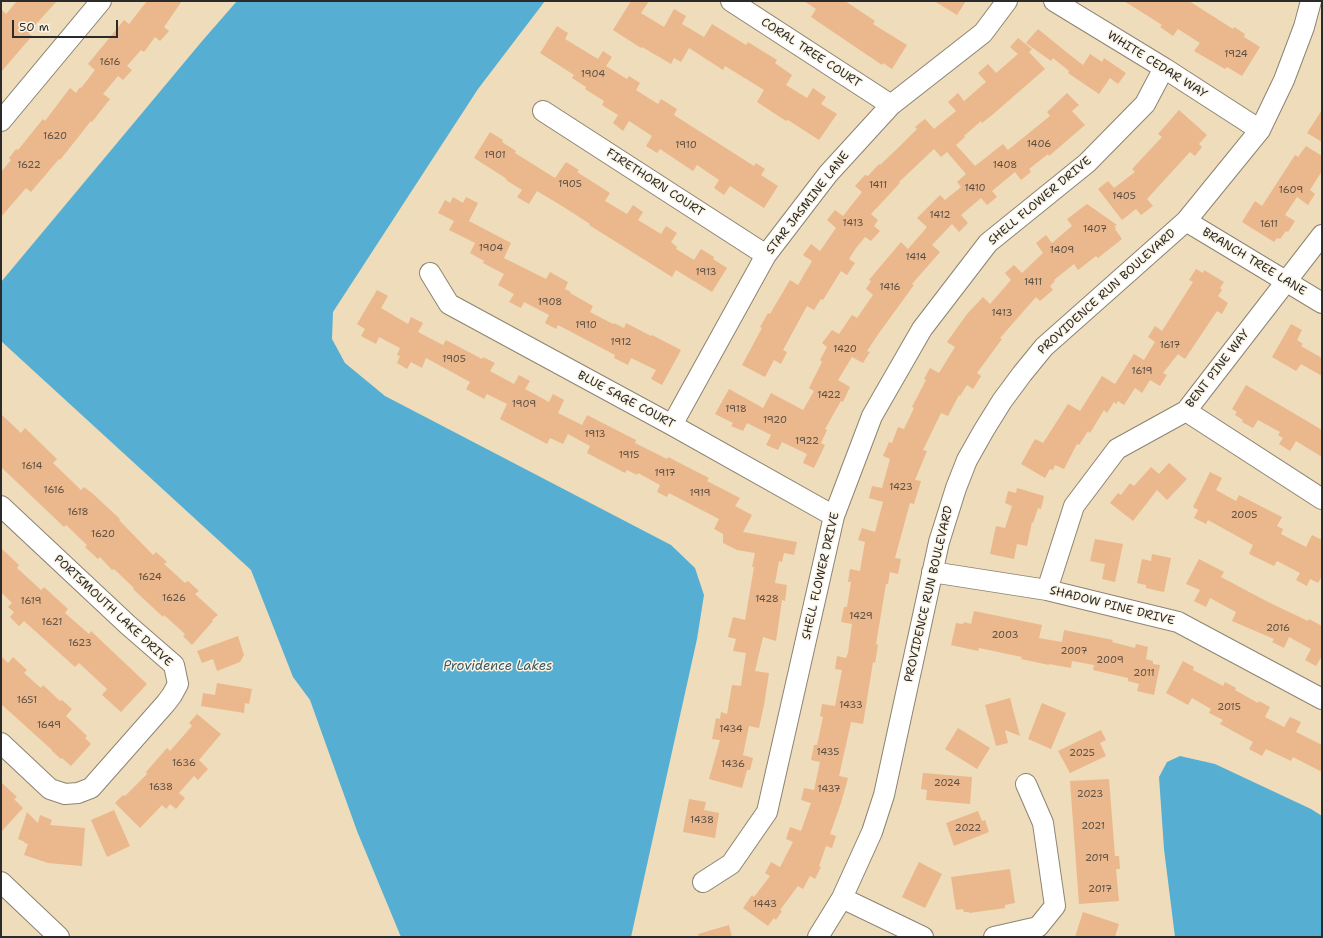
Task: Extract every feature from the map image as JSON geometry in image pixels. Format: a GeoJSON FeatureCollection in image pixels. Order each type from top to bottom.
{"type":"FeatureCollection","features":[{"type":"Feature","properties":{"kind":"street"},"geometry":{"type":"LineString","coordinates":[[1,121],[101,1]]}},
{"type":"Feature","properties":{"kind":"street","name":"CORAL TREE COURT"},"geometry":{"type":"LineString","coordinates":[[731,1],[891,105]]}},
{"type":"Feature","properties":{"kind":"street","name":"STAR JASMINE LANE"},"geometry":{"type":"LineString","coordinates":[[672,425],[766,254],[828,174],[891,105],[983,33],[1007,1]]}},
{"type":"Feature","properties":{"kind":"street","name":"WHITE CEDAR WAY"},"geometry":{"type":"LineString","coordinates":[[1054,1],[1164,68],[1260,130]]}},
{"type":"Feature","properties":{"kind":"street","name":"PROVIDENCE RUN BOULEVARD"},"geometry":{"type":"LineString","coordinates":[[818,937],[842,898],[872,832],[884,795],[932,572],[947,515],[967,460],[984,430],[1018,379],[1044,347],[1186,221],[1260,130],[1284,80],[1304,27],[1311,1]]}},
{"type":"Feature","properties":{"kind":"street","name":"SHELL FLOWER DRIVE"},"geometry":{"type":"LineString","coordinates":[[703,882],[731,864],[767,812],[834,516],[872,416],[922,329],[988,243],[1087,163],[1145,104],[1164,68]]}},
{"type":"Feature","properties":{"kind":"street","name":"FIRETHORN COURT"},"geometry":{"type":"LineString","coordinates":[[543,111],[766,254]]}},
{"type":"Feature","properties":{"kind":"street","name":"BRANCH TREE LANE"},"geometry":{"type":"LineString","coordinates":[[1186,221],[1322,303]]}},
{"type":"Feature","properties":{"kind":"street","name":"BENT PINE WAY"},"geometry":{"type":"LineString","coordinates":[[1048,590],[1074,506],[1117,449],[1186,412],[1285,281],[1322,235]]}},
{"type":"Feature","properties":{"kind":"street","name":"BLUE SAGE COURT"},"geometry":{"type":"LineString","coordinates":[[430,273],[449,304],[672,425],[834,516]]}},
{"type":"Feature","properties":{"kind":"street"},"geometry":{"type":"LineString","coordinates":[[1186,412],[1322,499]]}},
{"type":"Feature","properties":{"kind":"street","name":"PORTSMOUTH LAKE DRIVE"},"geometry":{"type":"LineString","coordinates":[[1,506],[128,625],[174,665],[178,684],[166,703],[91,788],[78,793],[65,794],[50,789],[1,743]]}},
{"type":"Feature","properties":{"kind":"street","name":"SHADOW PINE DRIVE"},"geometry":{"type":"LineString","coordinates":[[932,572],[1048,590],[1178,622],[1322,699]]}},
{"type":"Feature","properties":{"kind":"street"},"geometry":{"type":"LineString","coordinates":[[994,937],[1038,927],[1055,906],[1042,823],[1026,784]]}},
{"type":"Feature","properties":{"kind":"street"},"geometry":{"type":"LineString","coordinates":[[2,886],[59,937]]}},
{"type":"Feature","properties":{"kind":"street"},"geometry":{"type":"LineString","coordinates":[[842,898],[923,937]]}},
{"type":"Feature","properties":{"kind":"water","name":"Providence Lakes"},"geometry":{"type":"Polygon","coordinates":[[[237,1],[545,1],[478,89],[333,312],[332,339],[345,363],[385,396],[671,545],[695,568],[704,595],[697,639],[631,937],[401,937],[357,831],[310,700],[293,677],[251,570],[1,341],[1,282],[237,1]]]}},
{"type":"Feature","properties":{"kind":"water"},"geometry":{"type":"Polygon","coordinates":[[[1180,756],[1215,764],[1311,809],[1322,816],[1322,937],[1175,937],[1164,849],[1159,777],[1167,762],[1180,756]]]}},
{"type":"Feature","properties":{"kind":"building"},"geometry":{"type":"Polygon","coordinates":[[[17,1],[57,1],[28,33],[32,36],[1,72],[1,9],[6,14],[17,1]]]}},
{"type":"Feature","properties":{"kind":"building"},"geometry":{"type":"Polygon","coordinates":[[[147,1],[182,1],[164,27],[169,31],[160,41],[155,37],[144,52],[141,50],[127,66],[132,70],[123,80],[118,76],[103,94],[110,99],[92,122],[91,121],[60,160],[59,159],[31,192],[26,188],[1,217],[1,172],[11,160],[9,158],[16,149],[18,150],[43,119],[45,121],[70,88],[76,93],[80,87],[81,88],[95,70],[88,64],[124,20],[129,24],[147,1]]]}},
{"type":"Feature","properties":{"kind":"building"},"geometry":{"type":"Polygon","coordinates":[[[631,1],[649,1],[641,13],[664,27],[674,9],[686,16],[682,24],[704,37],[712,24],[746,45],[748,42],[777,60],[775,63],[792,75],[786,85],[807,98],[813,88],[826,97],[821,104],[837,114],[819,140],[757,102],[764,90],[725,66],[723,70],[689,48],[681,62],[674,58],[671,64],[642,47],[641,48],[613,30],[631,1]]]}},
{"type":"Feature","properties":{"kind":"building"},"geometry":{"type":"Polygon","coordinates":[[[804,1],[845,1],[875,21],[873,24],[907,45],[892,69],[883,63],[882,65],[811,17],[816,9],[804,1]]]}},
{"type":"Feature","properties":{"kind":"building"},"geometry":{"type":"Polygon","coordinates":[[[934,1],[966,1],[957,15],[934,1]]]}},
{"type":"Feature","properties":{"kind":"building"},"geometry":{"type":"Polygon","coordinates":[[[1124,1],[1189,1],[1233,29],[1234,27],[1245,34],[1244,37],[1260,47],[1242,76],[1227,67],[1225,69],[1194,51],[1200,43],[1178,29],[1173,36],[1160,27],[1162,25],[1124,1]]]}},
{"type":"Feature","properties":{"kind":"building"},"geometry":{"type":"Polygon","coordinates":[[[557,26],[568,33],[565,39],[598,59],[603,51],[612,57],[606,66],[627,79],[629,76],[640,83],[636,90],[658,104],[661,99],[677,109],[674,115],[754,166],[756,163],[765,169],[761,175],[778,186],[764,208],[730,186],[724,195],[714,188],[719,180],[697,165],[693,171],[660,149],[657,153],[646,146],[652,136],[629,121],[623,131],[613,123],[618,115],[602,105],[604,101],[585,89],[586,87],[572,78],[574,75],[540,53],[557,26]]]}},
{"type":"Feature","properties":{"kind":"building"},"geometry":{"type":"Polygon","coordinates":[[[1038,29],[1083,65],[1090,54],[1102,62],[1104,58],[1126,73],[1118,84],[1110,78],[1099,94],[1068,73],[1069,71],[1053,58],[1051,61],[1026,43],[1038,29]]]}},
{"type":"Feature","properties":{"kind":"building"},"geometry":{"type":"Polygon","coordinates":[[[1018,38],[1032,49],[1029,52],[1045,69],[991,116],[982,123],[981,121],[956,145],[975,166],[1003,144],[1008,150],[1050,116],[1047,112],[1067,93],[1079,105],[1072,111],[1085,125],[1049,156],[1048,154],[1029,169],[1031,172],[1021,180],[1015,172],[992,191],[997,197],[987,205],[981,198],[961,215],[968,223],[959,232],[952,224],[932,245],[940,252],[912,284],[914,285],[867,351],[870,352],[863,363],[852,357],[838,380],[850,387],[843,402],[841,401],[825,429],[827,430],[821,443],[825,445],[814,468],[803,463],[807,454],[782,442],[778,450],[766,445],[771,435],[747,423],[743,431],[731,426],[733,423],[715,414],[729,389],[763,408],[771,393],[803,410],[814,391],[809,388],[822,362],[820,360],[827,347],[822,343],[832,330],[839,334],[852,315],[857,318],[873,295],[866,289],[871,281],[869,280],[901,242],[908,249],[927,227],[917,218],[940,195],[945,200],[961,187],[957,182],[966,174],[947,152],[941,157],[934,149],[899,182],[900,183],[871,214],[878,220],[874,226],[880,231],[871,241],[865,237],[849,259],[855,263],[847,275],[841,271],[823,300],[821,299],[814,310],[807,306],[783,350],[787,352],[781,364],[774,360],[765,377],[742,365],[762,328],[760,327],[768,313],[770,314],[790,280],[798,285],[812,261],[803,255],[811,244],[820,251],[836,228],[827,220],[835,210],[843,216],[862,192],[855,186],[865,175],[868,176],[879,164],[880,165],[917,129],[915,127],[925,119],[934,129],[956,111],[948,102],[958,93],[964,101],[986,82],[978,73],[988,64],[996,73],[1018,54],[1010,47],[1018,38]]]}},
{"type":"Feature","properties":{"kind":"building"},"geometry":{"type":"Polygon","coordinates":[[[1179,110],[1207,135],[1199,144],[1202,147],[1195,156],[1190,152],[1147,199],[1153,206],[1141,215],[1136,209],[1122,220],[1098,189],[1108,181],[1114,188],[1135,172],[1132,169],[1162,137],[1158,134],[1179,110]]]}},
{"type":"Feature","properties":{"kind":"building"},"geometry":{"type":"Polygon","coordinates":[[[1322,110],[1322,142],[1307,133],[1322,110]]]}},
{"type":"Feature","properties":{"kind":"building"},"geometry":{"type":"Polygon","coordinates":[[[490,132],[503,140],[502,142],[516,151],[515,153],[555,178],[566,162],[579,170],[577,172],[610,193],[605,201],[627,214],[633,205],[643,212],[638,220],[661,234],[666,226],[677,233],[671,242],[677,247],[676,249],[694,260],[701,249],[714,257],[713,259],[727,268],[712,292],[676,270],[672,277],[537,191],[529,204],[517,197],[522,190],[474,158],[490,132]]]}},
{"type":"Feature","properties":{"kind":"building"},"geometry":{"type":"Polygon","coordinates":[[[1306,146],[1322,156],[1322,171],[1310,190],[1315,194],[1308,205],[1297,197],[1285,215],[1295,221],[1288,232],[1286,231],[1280,239],[1277,238],[1274,242],[1242,222],[1255,201],[1262,206],[1295,155],[1298,157],[1306,146]]]}},
{"type":"Feature","properties":{"kind":"building"},"geometry":{"type":"Polygon","coordinates":[[[453,197],[463,203],[466,197],[478,203],[469,221],[511,243],[504,258],[546,279],[550,272],[568,282],[565,289],[571,292],[570,293],[593,306],[590,312],[624,328],[626,323],[681,350],[662,385],[651,379],[656,370],[631,358],[628,365],[614,358],[615,355],[558,325],[556,329],[545,323],[549,315],[524,302],[521,308],[509,302],[514,294],[498,285],[504,274],[483,263],[484,261],[470,253],[475,243],[449,230],[454,221],[438,213],[445,200],[450,203],[453,197]]]}},
{"type":"Feature","properties":{"kind":"building"},"geometry":{"type":"Polygon","coordinates":[[[1087,204],[1117,225],[1114,226],[1116,228],[1115,229],[1122,239],[1098,258],[1096,256],[1078,270],[1074,264],[1054,280],[1055,281],[1050,286],[1053,290],[1040,301],[1036,297],[1000,338],[1002,339],[977,373],[981,376],[973,389],[967,385],[960,396],[959,395],[948,416],[941,413],[923,450],[927,451],[915,480],[921,481],[914,504],[910,503],[895,558],[901,559],[898,574],[890,572],[888,584],[886,584],[876,644],[878,645],[875,663],[873,662],[863,724],[851,722],[839,776],[848,778],[830,834],[836,836],[832,848],[826,846],[819,866],[821,867],[815,879],[810,876],[803,889],[798,886],[780,910],[782,911],[776,920],[774,918],[768,926],[743,908],[752,895],[754,897],[770,876],[765,873],[771,862],[780,867],[793,842],[786,839],[790,827],[801,831],[811,803],[801,800],[804,788],[814,790],[820,762],[811,760],[814,745],[817,745],[823,717],[820,716],[822,704],[835,706],[842,670],[835,669],[837,656],[846,658],[848,653],[852,624],[841,622],[844,607],[847,607],[851,582],[848,582],[850,569],[860,571],[865,542],[858,540],[862,528],[875,532],[883,502],[869,498],[872,486],[882,488],[890,459],[883,456],[889,442],[892,443],[898,427],[904,429],[914,408],[912,407],[926,380],[924,379],[930,368],[939,373],[955,347],[947,342],[967,314],[983,297],[990,304],[1011,280],[1005,273],[1014,265],[1022,273],[1043,253],[1036,243],[1046,235],[1052,243],[1072,226],[1067,219],[1087,204]]]}},
{"type":"Feature","properties":{"kind":"building"},"geometry":{"type":"Polygon","coordinates":[[[1196,269],[1203,273],[1204,270],[1224,282],[1220,288],[1222,290],[1218,296],[1228,303],[1222,314],[1217,311],[1185,359],[1178,354],[1163,373],[1167,375],[1160,386],[1150,380],[1142,393],[1135,388],[1124,405],[1118,401],[1116,404],[1114,402],[1107,413],[1104,410],[1090,433],[1088,431],[1079,445],[1077,444],[1064,469],[1055,465],[1053,470],[1050,469],[1045,478],[1021,464],[1035,439],[1043,443],[1068,404],[1080,411],[1102,376],[1115,384],[1134,354],[1144,360],[1155,342],[1148,337],[1155,326],[1162,331],[1193,282],[1189,280],[1196,269]]]}},
{"type":"Feature","properties":{"kind":"building"},"geometry":{"type":"Polygon","coordinates":[[[377,290],[388,296],[381,308],[408,324],[411,317],[423,323],[418,332],[443,345],[446,340],[482,359],[483,357],[495,363],[490,371],[514,384],[519,375],[530,381],[525,389],[549,402],[553,394],[564,400],[558,413],[582,425],[587,415],[636,440],[635,443],[667,459],[668,457],[709,478],[707,481],[740,498],[735,506],[752,515],[743,532],[797,542],[794,555],[784,553],[782,562],[779,561],[775,583],[787,585],[785,601],[782,600],[776,641],[763,637],[755,671],[769,673],[759,728],[749,726],[743,755],[753,758],[750,770],[747,770],[742,788],[709,779],[720,740],[712,739],[716,718],[720,719],[721,712],[727,714],[732,685],[741,686],[746,653],[733,651],[736,639],[728,637],[733,617],[745,620],[755,553],[737,550],[723,543],[723,534],[714,529],[719,519],[669,493],[667,497],[657,492],[660,485],[638,473],[637,475],[627,470],[625,473],[587,453],[590,446],[568,434],[563,444],[550,438],[547,444],[500,419],[507,404],[487,394],[484,399],[466,389],[470,382],[426,358],[422,368],[411,362],[407,369],[397,363],[400,356],[397,355],[400,348],[379,337],[376,344],[361,336],[365,329],[357,324],[377,290]]]}},
{"type":"Feature","properties":{"kind":"building"},"geometry":{"type":"Polygon","coordinates":[[[1291,324],[1302,330],[1297,340],[1303,344],[1301,346],[1322,358],[1322,376],[1301,364],[1296,371],[1272,357],[1291,324]]]}},
{"type":"Feature","properties":{"kind":"building"},"geometry":{"type":"Polygon","coordinates":[[[1246,385],[1322,430],[1322,457],[1296,441],[1290,451],[1279,444],[1283,438],[1278,435],[1280,432],[1258,420],[1253,428],[1242,422],[1243,420],[1235,415],[1237,412],[1232,409],[1246,385]]]}},
{"type":"Feature","properties":{"kind":"building"},"geometry":{"type":"Polygon","coordinates":[[[1,414],[21,433],[25,428],[57,459],[53,463],[81,490],[84,487],[92,493],[120,519],[119,520],[153,555],[156,552],[167,562],[164,564],[185,583],[188,581],[199,591],[195,594],[218,615],[212,620],[213,621],[192,645],[183,636],[185,634],[164,615],[163,617],[114,569],[112,570],[100,557],[98,559],[85,547],[87,545],[66,525],[64,527],[1,467],[1,414]]]}},
{"type":"Feature","properties":{"kind":"building"},"geometry":{"type":"Polygon","coordinates":[[[1169,463],[1187,479],[1167,500],[1157,490],[1133,521],[1110,503],[1118,493],[1121,495],[1130,483],[1134,486],[1151,467],[1159,474],[1169,463]]]}},
{"type":"Feature","properties":{"kind":"building"},"geometry":{"type":"Polygon","coordinates":[[[1210,472],[1222,478],[1216,490],[1236,501],[1239,495],[1282,517],[1277,526],[1283,529],[1281,534],[1306,547],[1312,535],[1322,540],[1322,576],[1318,583],[1310,579],[1307,586],[1296,580],[1300,573],[1277,561],[1274,566],[1249,554],[1253,545],[1208,520],[1206,524],[1194,518],[1198,510],[1193,507],[1210,472]]]}},
{"type":"Feature","properties":{"kind":"building"},"geometry":{"type":"Polygon","coordinates":[[[1017,488],[1044,496],[1041,509],[1038,508],[1033,523],[1032,522],[1027,546],[1017,544],[1014,559],[990,554],[996,526],[1005,528],[1012,506],[1005,503],[1008,491],[1016,493],[1017,488]]]}},
{"type":"Feature","properties":{"kind":"building"},"geometry":{"type":"Polygon","coordinates":[[[1095,539],[1123,544],[1115,582],[1102,579],[1105,564],[1090,561],[1095,539]]]}},
{"type":"Feature","properties":{"kind":"building"},"geometry":{"type":"Polygon","coordinates":[[[1,548],[19,565],[17,568],[41,590],[44,587],[68,609],[65,613],[89,634],[91,631],[147,684],[121,712],[102,695],[107,689],[79,663],[75,667],[24,621],[19,626],[10,617],[14,612],[8,607],[12,603],[1,592],[1,548]]]}},
{"type":"Feature","properties":{"kind":"building"},"geometry":{"type":"Polygon","coordinates":[[[1152,554],[1171,558],[1164,592],[1146,588],[1146,585],[1137,583],[1142,559],[1151,561],[1152,554]]]}},
{"type":"Feature","properties":{"kind":"building"},"geometry":{"type":"Polygon","coordinates":[[[1199,559],[1224,572],[1221,577],[1268,602],[1322,626],[1322,656],[1316,666],[1305,660],[1311,649],[1289,637],[1284,648],[1272,642],[1274,639],[1232,621],[1236,612],[1210,598],[1206,607],[1194,601],[1200,590],[1186,584],[1199,559]]]}},
{"type":"Feature","properties":{"kind":"building"},"geometry":{"type":"Polygon","coordinates":[[[974,611],[1042,625],[1039,638],[1062,642],[1064,630],[1113,640],[1112,642],[1135,648],[1136,644],[1148,647],[1146,659],[1153,661],[1153,664],[1160,665],[1154,695],[1137,691],[1139,684],[1128,681],[1128,678],[1093,670],[1094,665],[1072,661],[1071,668],[1049,665],[1021,659],[1022,657],[979,648],[978,651],[951,645],[956,623],[963,624],[964,622],[971,624],[974,611]]]}},
{"type":"Feature","properties":{"kind":"building"},"geometry":{"type":"Polygon","coordinates":[[[238,636],[244,655],[240,662],[217,671],[213,659],[202,663],[197,651],[238,636]]]}},
{"type":"Feature","properties":{"kind":"building"},"geometry":{"type":"Polygon","coordinates":[[[1,656],[8,663],[13,657],[27,670],[24,673],[41,688],[43,685],[60,701],[62,700],[72,709],[66,716],[87,736],[85,738],[91,744],[71,766],[62,758],[61,759],[1,704],[1,656]]]}},
{"type":"Feature","properties":{"kind":"building"},"geometry":{"type":"Polygon","coordinates":[[[1183,661],[1194,667],[1193,670],[1223,686],[1225,682],[1236,688],[1235,690],[1258,703],[1259,701],[1270,707],[1265,717],[1284,727],[1290,717],[1301,722],[1296,732],[1322,745],[1322,772],[1293,757],[1291,761],[1266,749],[1262,756],[1249,749],[1253,742],[1220,724],[1223,720],[1209,713],[1211,709],[1192,698],[1188,705],[1166,693],[1183,661]]]}},
{"type":"Feature","properties":{"kind":"building"},"geometry":{"type":"Polygon","coordinates":[[[217,683],[252,689],[249,704],[245,703],[244,713],[201,706],[203,693],[215,695],[217,683]]]}},
{"type":"Feature","properties":{"kind":"building"},"geometry":{"type":"Polygon","coordinates":[[[1010,698],[1020,736],[1005,730],[1008,743],[996,746],[985,705],[1010,698]]]}},
{"type":"Feature","properties":{"kind":"building"},"geometry":{"type":"Polygon","coordinates":[[[1042,703],[1066,713],[1051,749],[1028,739],[1042,703]]]}},
{"type":"Feature","properties":{"kind":"building"},"geometry":{"type":"Polygon","coordinates":[[[197,714],[221,734],[199,760],[208,769],[198,780],[194,776],[179,793],[185,798],[176,809],[170,804],[166,809],[162,805],[140,828],[115,803],[123,795],[125,796],[147,774],[146,772],[167,748],[170,751],[192,726],[189,723],[197,714]]]}},
{"type":"Feature","properties":{"kind":"building"},"geometry":{"type":"Polygon","coordinates":[[[958,728],[990,748],[977,769],[945,749],[958,728]]]}},
{"type":"Feature","properties":{"kind":"building"},"geometry":{"type":"Polygon","coordinates":[[[1101,730],[1106,740],[1100,743],[1106,756],[1070,773],[1058,751],[1101,730]]]}},
{"type":"Feature","properties":{"kind":"building"},"geometry":{"type":"Polygon","coordinates":[[[923,773],[972,777],[970,804],[926,800],[927,790],[921,789],[923,773]]]}},
{"type":"Feature","properties":{"kind":"building"},"geometry":{"type":"Polygon","coordinates":[[[1109,779],[1115,856],[1119,856],[1120,869],[1116,869],[1119,901],[1079,904],[1070,781],[1109,779]]]}},
{"type":"Feature","properties":{"kind":"building"},"geometry":{"type":"Polygon","coordinates":[[[1,782],[17,797],[14,799],[23,808],[1,832],[1,782]]]}},
{"type":"Feature","properties":{"kind":"building"},"geometry":{"type":"Polygon","coordinates":[[[689,799],[706,802],[704,810],[719,813],[715,838],[683,832],[689,799]]]}},
{"type":"Feature","properties":{"kind":"building"},"geometry":{"type":"Polygon","coordinates":[[[114,810],[130,846],[107,857],[91,820],[114,810]]]}},
{"type":"Feature","properties":{"kind":"building"},"geometry":{"type":"Polygon","coordinates":[[[978,811],[982,821],[985,820],[989,832],[954,846],[946,823],[978,811]]]}},
{"type":"Feature","properties":{"kind":"building"},"geometry":{"type":"Polygon","coordinates":[[[27,812],[38,823],[40,815],[52,820],[50,825],[85,828],[82,866],[48,863],[24,855],[28,844],[18,839],[27,812]]]}},
{"type":"Feature","properties":{"kind":"building"},"geometry":{"type":"Polygon","coordinates":[[[919,862],[942,874],[925,908],[902,897],[919,862]]]}},
{"type":"Feature","properties":{"kind":"building"},"geometry":{"type":"Polygon","coordinates":[[[1010,869],[1015,903],[1005,905],[1005,908],[969,913],[964,912],[963,909],[956,910],[951,877],[1010,869]]]}},
{"type":"Feature","properties":{"kind":"building"},"geometry":{"type":"Polygon","coordinates":[[[1083,912],[1119,924],[1115,937],[1075,937],[1083,912]]]}},
{"type":"Feature","properties":{"kind":"building"},"geometry":{"type":"Polygon","coordinates":[[[729,925],[732,937],[699,937],[698,934],[729,925]]]}}]}
